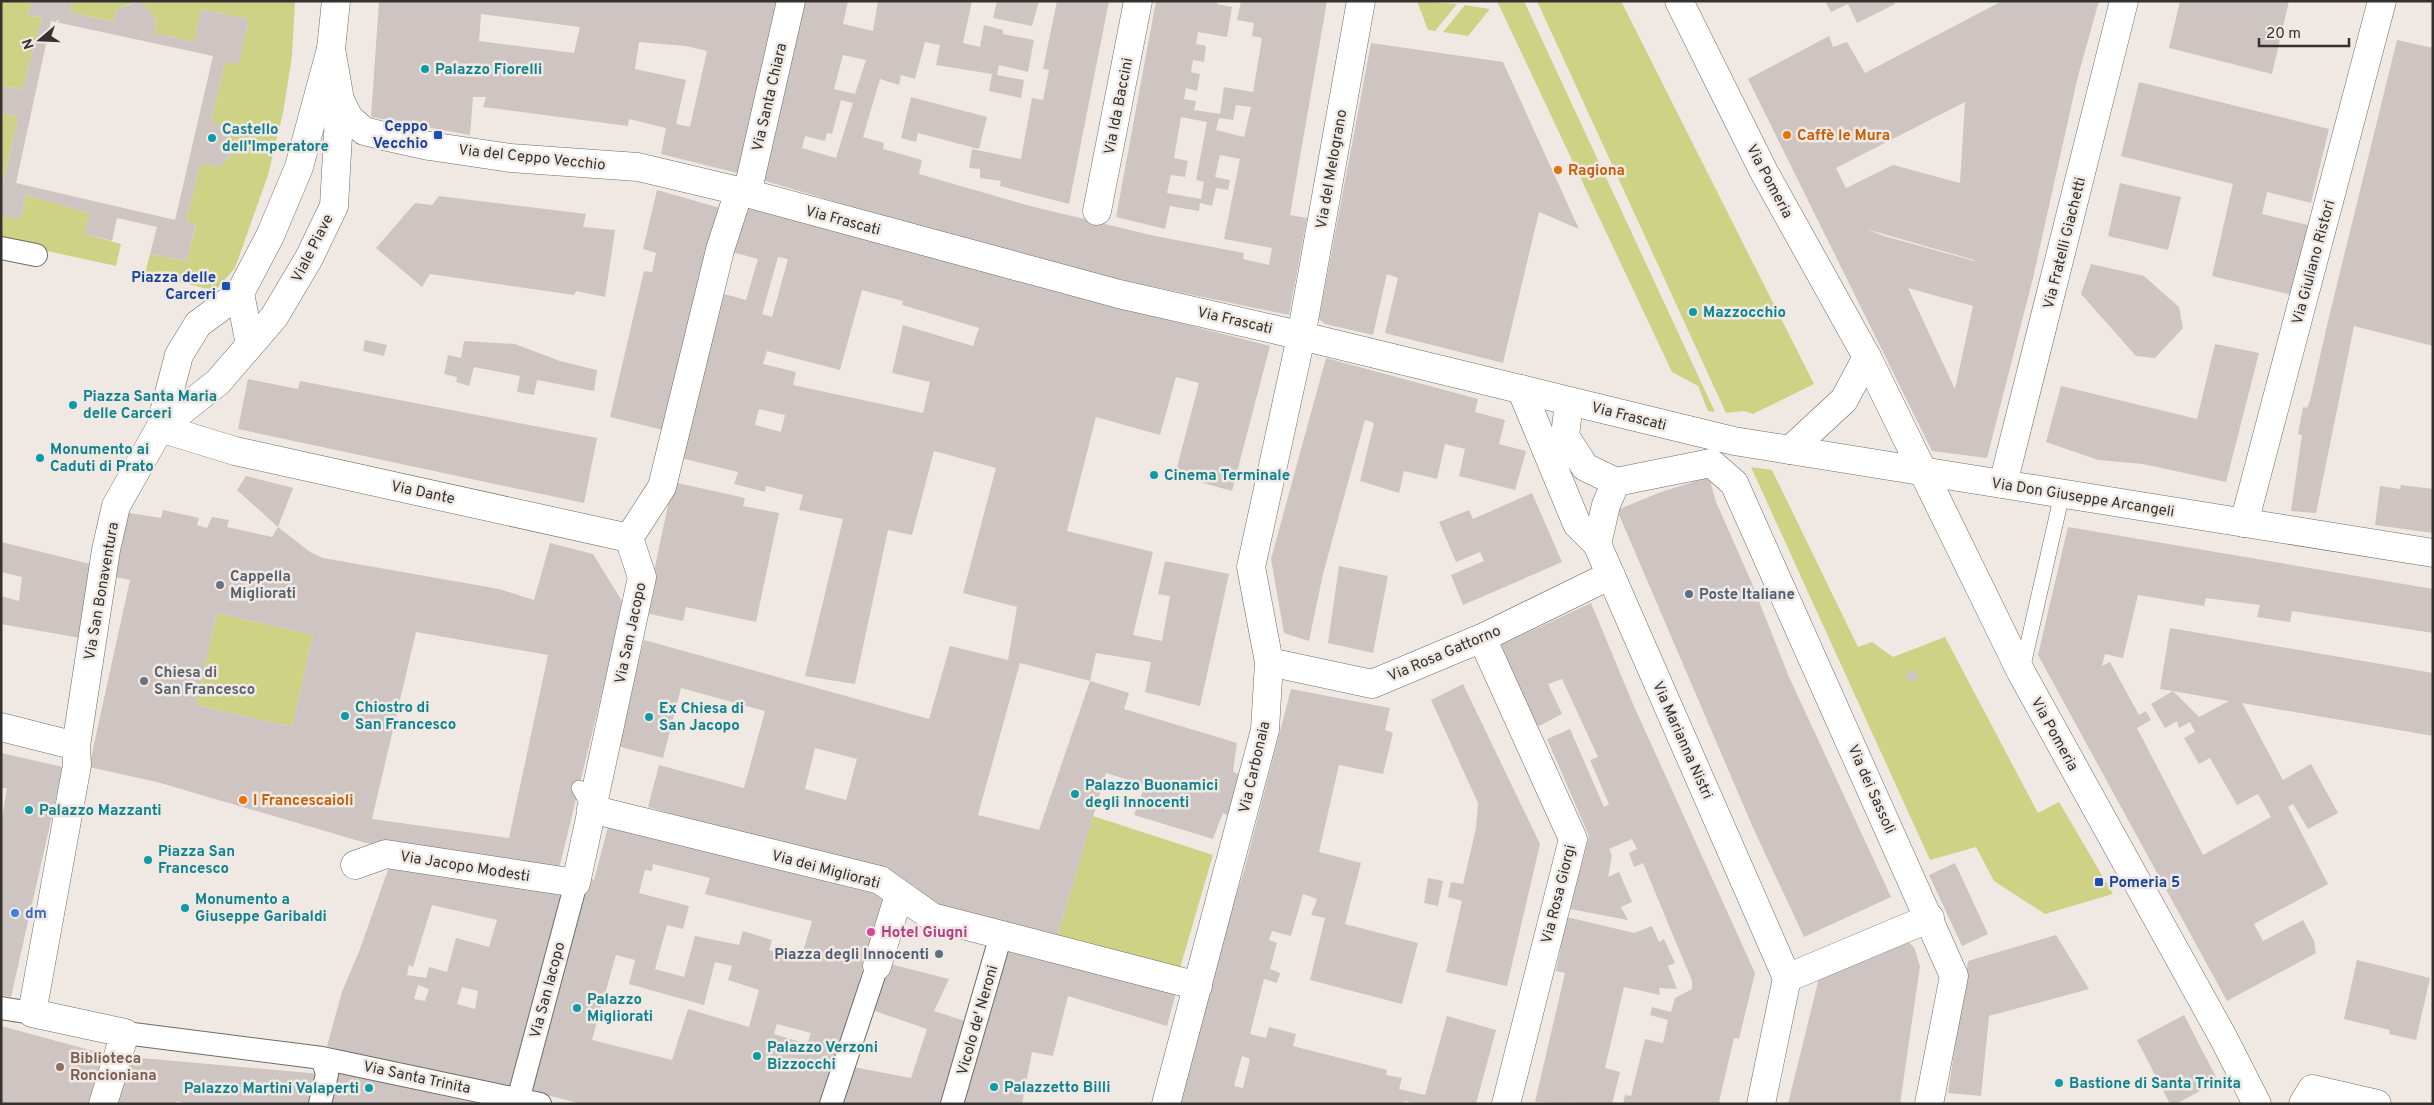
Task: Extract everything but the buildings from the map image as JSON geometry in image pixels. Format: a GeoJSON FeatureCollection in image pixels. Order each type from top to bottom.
{"type":"FeatureCollection","features":[{"type":"Feature","properties":{"kind":"street","name":"Viale Piave"},"geometry":{"type":"LineString","coordinates":[[240,293],[270,236],[299,167],[331,49],[336,1]]}},
{"type":"Feature","properties":{"kind":"street","name":"Via Santa Chiara"},"geometry":{"type":"LineString","coordinates":[[743,193],[792,1]]}},
{"type":"Feature","properties":{"kind":"street","name":"Via Ida Baccini"},"geometry":{"type":"LineString","coordinates":[[1097,210],[1138,1]]}},
{"type":"Feature","properties":{"kind":"street","name":"Via del Melograno"},"geometry":{"type":"LineString","coordinates":[[1301,337],[1361,1]]}},
{"type":"Feature","properties":{"kind":"street","name":"Via Pomeria"},"geometry":{"type":"LineString","coordinates":[[1679,1],[1764,172],[1867,357],[2021,672],[2224,1039],[2257,1104]]}},
{"type":"Feature","properties":{"kind":"street","name":"Via Fratelli Giachetti"},"geometry":{"type":"LineString","coordinates":[[2003,484],[2124,1]]}},
{"type":"Feature","properties":{"kind":"street","name":"Via Giuliano Ristori"},"geometry":{"type":"LineString","coordinates":[[2244,523],[2382,1]]}},
{"type":"Feature","properties":{"kind":"street","name":"Viale Piave"},"geometry":{"type":"LineString","coordinates":[[160,428],[218,382],[279,308],[309,258],[334,206],[340,100],[331,49]]}},
{"type":"Feature","properties":{"kind":"street","name":"Via del Ceppo Vecchio"},"geometry":{"type":"LineString","coordinates":[[340,100],[349,118],[364,131],[384,136],[429,146],[510,158],[638,167],[743,193]]}},
{"type":"Feature","properties":{"kind":"street","name":"Via Frascati"},"geometry":{"type":"LineString","coordinates":[[743,193],[1119,294],[1521,389],[1734,442]]}},
{"type":"Feature","properties":{"kind":"street"},"geometry":{"type":"LineString","coordinates":[[629,538],[662,487],[720,250],[743,193]]}},
{"type":"Feature","properties":{"kind":"street"},"geometry":{"type":"LineString","coordinates":[[1,248],[36,254]]}},
{"type":"Feature","properties":{"kind":"street"},"geometry":{"type":"LineString","coordinates":[[160,428],[179,355],[198,324],[240,293],[250,345]]}},
{"type":"Feature","properties":{"kind":"street","name":"Via Carbonaia"},"geometry":{"type":"LineString","coordinates":[[1166,1104],[1265,730],[1269,662],[1251,567],[1301,337]]}},
{"type":"Feature","properties":{"kind":"street"},"geometry":{"type":"LineString","coordinates":[[1790,450],[1844,400],[1867,357]]}},
{"type":"Feature","properties":{"kind":"street","name":"Via Marianna Nistri"},"geometry":{"type":"LineString","coordinates":[[1521,389],[1577,524],[1597,544],[1787,978]]}},
{"type":"Feature","properties":{"kind":"street"},"geometry":{"type":"LineString","coordinates":[[1569,402],[1565,436],[1584,467],[1616,482],[1606,505],[1597,544]]}},
{"type":"Feature","properties":{"kind":"street","name":"Via Dante"},"geometry":{"type":"LineString","coordinates":[[160,428],[216,446],[629,538]]}},
{"type":"Feature","properties":{"kind":"street","name":"Via San Bonaventura"},"geometry":{"type":"LineString","coordinates":[[76,756],[106,550],[116,506],[160,428]]}},
{"type":"Feature","properties":{"kind":"street","name":"Via Don Giuseppe Arcangeli"},"geometry":{"type":"LineString","coordinates":[[1734,442],[2433,554]]}},
{"type":"Feature","properties":{"kind":"street","name":"Via dei Sassoli"},"geometry":{"type":"LineString","coordinates":[[1616,482],[1711,463],[1734,483],[1930,918],[1954,976],[1929,1104]]}},
{"type":"Feature","properties":{"kind":"street","name":"Via San Jacopo"},"geometry":{"type":"LineString","coordinates":[[576,883],[585,798],[642,577],[629,538]]}},
{"type":"Feature","properties":{"kind":"street","name":"Via Rosa Gattorno"},"geometry":{"type":"LineString","coordinates":[[1269,662],[1372,684],[1482,638],[1611,575]]}},
{"type":"Feature","properties":{"kind":"street","name":"Via Rosa Giorgi"},"geometry":{"type":"LineString","coordinates":[[1482,638],[1573,840],[1506,1104]]}},
{"type":"Feature","properties":{"kind":"street"},"geometry":{"type":"LineString","coordinates":[[1,728],[76,756],[32,1013]]}},
{"type":"Feature","properties":{"kind":"street","name":"Via dei Migliorati"},"geometry":{"type":"LineString","coordinates":[[585,798],[880,880],[932,917],[1198,986]]}},
{"type":"Feature","properties":{"kind":"street","name":"Via Jacopo Modesti"},"geometry":{"type":"LineString","coordinates":[[354,865],[386,854],[576,883]]}},
{"type":"Feature","properties":{"kind":"street","name":"Via San Iacopo"},"geometry":{"type":"LineString","coordinates":[[517,1101],[576,883]]}},
{"type":"Feature","properties":{"kind":"street"},"geometry":{"type":"LineString","coordinates":[[831,1104],[899,895]]}},
{"type":"Feature","properties":{"kind":"street"},"geometry":{"type":"LineString","coordinates":[[1761,1104],[1787,978],[1930,918]]}},
{"type":"Feature","properties":{"kind":"street","name":"Vicolo de' Neroni"},"geometry":{"type":"LineString","coordinates":[[952,1104],[1001,935]]}},
{"type":"Feature","properties":{"kind":"street"},"geometry":{"type":"LineString","coordinates":[[1,1008],[125,1033],[322,1058],[327,1074],[320,1104]]}},
{"type":"Feature","properties":{"kind":"street"},"geometry":{"type":"LineString","coordinates":[[102,1104],[125,1033]]}},
{"type":"Feature","properties":{"kind":"street","name":"Via Santa Trinita"},"geometry":{"type":"LineString","coordinates":[[322,1058],[517,1101],[540,1104]]}},
{"type":"Feature","properties":{"kind":"street"},"geometry":{"type":"LineString","coordinates":[[2303,1104],[2312,1089],[2377,1104]]}},
{"type":"Feature","properties":{"kind":"lane"},"geometry":{"type":"LineString","coordinates":[[2021,672],[2062,494]]}},
{"type":"Feature","properties":{"kind":"green space"},"geometry":{"type":"Polygon","coordinates":[[[1,1],[32,1],[28,16],[42,17],[22,90],[5,86],[1,100],[1,1]]]}},
{"type":"Feature","properties":{"kind":"green space"},"geometry":{"type":"Polygon","coordinates":[[[72,1],[138,1],[116,9],[114,22],[70,12],[72,1]]]}},
{"type":"Feature","properties":{"kind":"green space"},"geometry":{"type":"Polygon","coordinates":[[[140,1],[295,1],[292,56],[283,113],[268,175],[235,268],[215,291],[145,273],[150,254],[187,261],[196,225],[186,222],[200,164],[219,167],[236,150],[225,127],[211,122],[225,62],[238,64],[249,19],[201,9],[194,42],[154,33],[156,19],[140,1]]]}},
{"type":"Feature","properties":{"kind":"green space"},"geometry":{"type":"Polygon","coordinates":[[[1417,1],[1457,4],[1435,31],[1428,30],[1417,1]]]}},
{"type":"Feature","properties":{"kind":"green space"},"geometry":{"type":"Polygon","coordinates":[[[1497,1],[1524,1],[1715,412],[1708,411],[1698,386],[1672,372],[1497,1]]]}},
{"type":"Feature","properties":{"kind":"green space"},"geometry":{"type":"Polygon","coordinates":[[[1537,1],[1621,1],[1814,384],[1753,414],[1744,411],[1726,413],[1537,1]]]}},
{"type":"Feature","properties":{"kind":"green space"},"geometry":{"type":"Polygon","coordinates":[[[1465,5],[1490,9],[1468,36],[1443,32],[1465,5]]]}},
{"type":"Feature","properties":{"kind":"green space"},"geometry":{"type":"Polygon","coordinates":[[[1,113],[18,117],[4,179],[1,178],[1,113]]]}},
{"type":"Feature","properties":{"kind":"green space"},"geometry":{"type":"Polygon","coordinates":[[[26,195],[89,213],[85,234],[121,244],[116,266],[1,241],[3,216],[20,219],[26,195]]]}},
{"type":"Feature","properties":{"kind":"green space"},"geometry":{"type":"Polygon","coordinates":[[[1751,467],[1772,470],[1858,647],[1872,642],[1893,657],[1945,637],[2038,813],[2059,802],[2113,894],[2045,914],[1994,881],[1976,847],[1930,860],[1751,467]]]}},
{"type":"Feature","properties":{"kind":"green space"},"geometry":{"type":"Polygon","coordinates":[[[217,613],[313,635],[292,727],[196,705],[217,613]]]}},
{"type":"Feature","properties":{"kind":"green space"},"geometry":{"type":"Polygon","coordinates":[[[1093,816],[1213,855],[1178,975],[1056,941],[1093,816]]]}},
{"type":"Feature","properties":{"kind":"place","name":"Palazzo Fiorelli"},"geometry":{"type":"Point","coordinates":[425,69]}},
{"type":"Feature","properties":{"kind":"place","name":"Ceppo Vecchio"},"geometry":{"type":"Point","coordinates":[438,135]}},
{"type":"Feature","properties":{"kind":"place","name":"Caffè le Mura"},"geometry":{"type":"Point","coordinates":[1787,135]}},
{"type":"Feature","properties":{"kind":"place","name":"Castello dell'Imperatore"},"geometry":{"type":"Point","coordinates":[212,138]}},
{"type":"Feature","properties":{"kind":"place","name":"Ragiona"},"geometry":{"type":"Point","coordinates":[1558,170]}},
{"type":"Feature","properties":{"kind":"place","name":"Piazza delle Carceri"},"geometry":{"type":"Point","coordinates":[226,286]}},
{"type":"Feature","properties":{"kind":"place","name":"Mazzocchio"},"geometry":{"type":"Point","coordinates":[1693,312]}},
{"type":"Feature","properties":{"kind":"place","name":"Piazza Santa Maria delle Carceri"},"geometry":{"type":"Point","coordinates":[73,405]}},
{"type":"Feature","properties":{"kind":"place","name":"Monumento ai Caduti di Prato"},"geometry":{"type":"Point","coordinates":[40,458]}},
{"type":"Feature","properties":{"kind":"place","name":"Cinema Terminale"},"geometry":{"type":"Point","coordinates":[1154,475]}},
{"type":"Feature","properties":{"kind":"place","name":"Cappella Migliorati"},"geometry":{"type":"Point","coordinates":[220,585]}},
{"type":"Feature","properties":{"kind":"place","name":"Poste Italiane"},"geometry":{"type":"Point","coordinates":[1689,594]}},
{"type":"Feature","properties":{"kind":"place","name":"Chiesa di San Francesco"},"geometry":{"type":"Point","coordinates":[144,681]}},
{"type":"Feature","properties":{"kind":"place","name":"Chiostro di San Francesco"},"geometry":{"type":"Point","coordinates":[345,716]}},
{"type":"Feature","properties":{"kind":"place","name":"Ex Chiesa di San Jacopo"},"geometry":{"type":"Point","coordinates":[649,717]}},
{"type":"Feature","properties":{"kind":"place","name":"Palazzo Buonamici degli Innocenti"},"geometry":{"type":"Point","coordinates":[1075,794]}},
{"type":"Feature","properties":{"kind":"place","name":"I Francescaioli"},"geometry":{"type":"Point","coordinates":[243,800]}},
{"type":"Feature","properties":{"kind":"place","name":"Palazzo Mazzanti"},"geometry":{"type":"Point","coordinates":[29,810]}},
{"type":"Feature","properties":{"kind":"place","name":"Piazza San Francesco"},"geometry":{"type":"Point","coordinates":[148,860]}},
{"type":"Feature","properties":{"kind":"place","name":"Pomeria 5"},"geometry":{"type":"Point","coordinates":[2099,882]}},
{"type":"Feature","properties":{"kind":"place","name":"Monumento a Giuseppe Garibaldi"},"geometry":{"type":"Point","coordinates":[185,908]}},
{"type":"Feature","properties":{"kind":"place","name":"dm"},"geometry":{"type":"Point","coordinates":[15,913]}},
{"type":"Feature","properties":{"kind":"place","name":"Hotel Giugni"},"geometry":{"type":"Point","coordinates":[871,932]}},
{"type":"Feature","properties":{"kind":"place","name":"Piazza degli Innocenti"},"geometry":{"type":"Point","coordinates":[939,954]}},
{"type":"Feature","properties":{"kind":"place","name":"Palazzo Migliorati"},"geometry":{"type":"Point","coordinates":[577,1008]}},
{"type":"Feature","properties":{"kind":"place","name":"Palazzo Verzoni Bizzocchi"},"geometry":{"type":"Point","coordinates":[757,1056]}},
{"type":"Feature","properties":{"kind":"place","name":"Biblioteca Roncioniana"},"geometry":{"type":"Point","coordinates":[60,1067]}},
{"type":"Feature","properties":{"kind":"place","name":"Bastione di Santa Trinita"},"geometry":{"type":"Point","coordinates":[2059,1083]}},
{"type":"Feature","properties":{"kind":"place","name":"Palazzetto Billi"},"geometry":{"type":"Point","coordinates":[994,1087]}},
{"type":"Feature","properties":{"kind":"place","name":"Palazzo Martini Valaperti"},"geometry":{"type":"Point","coordinates":[369,1088]}}]}
